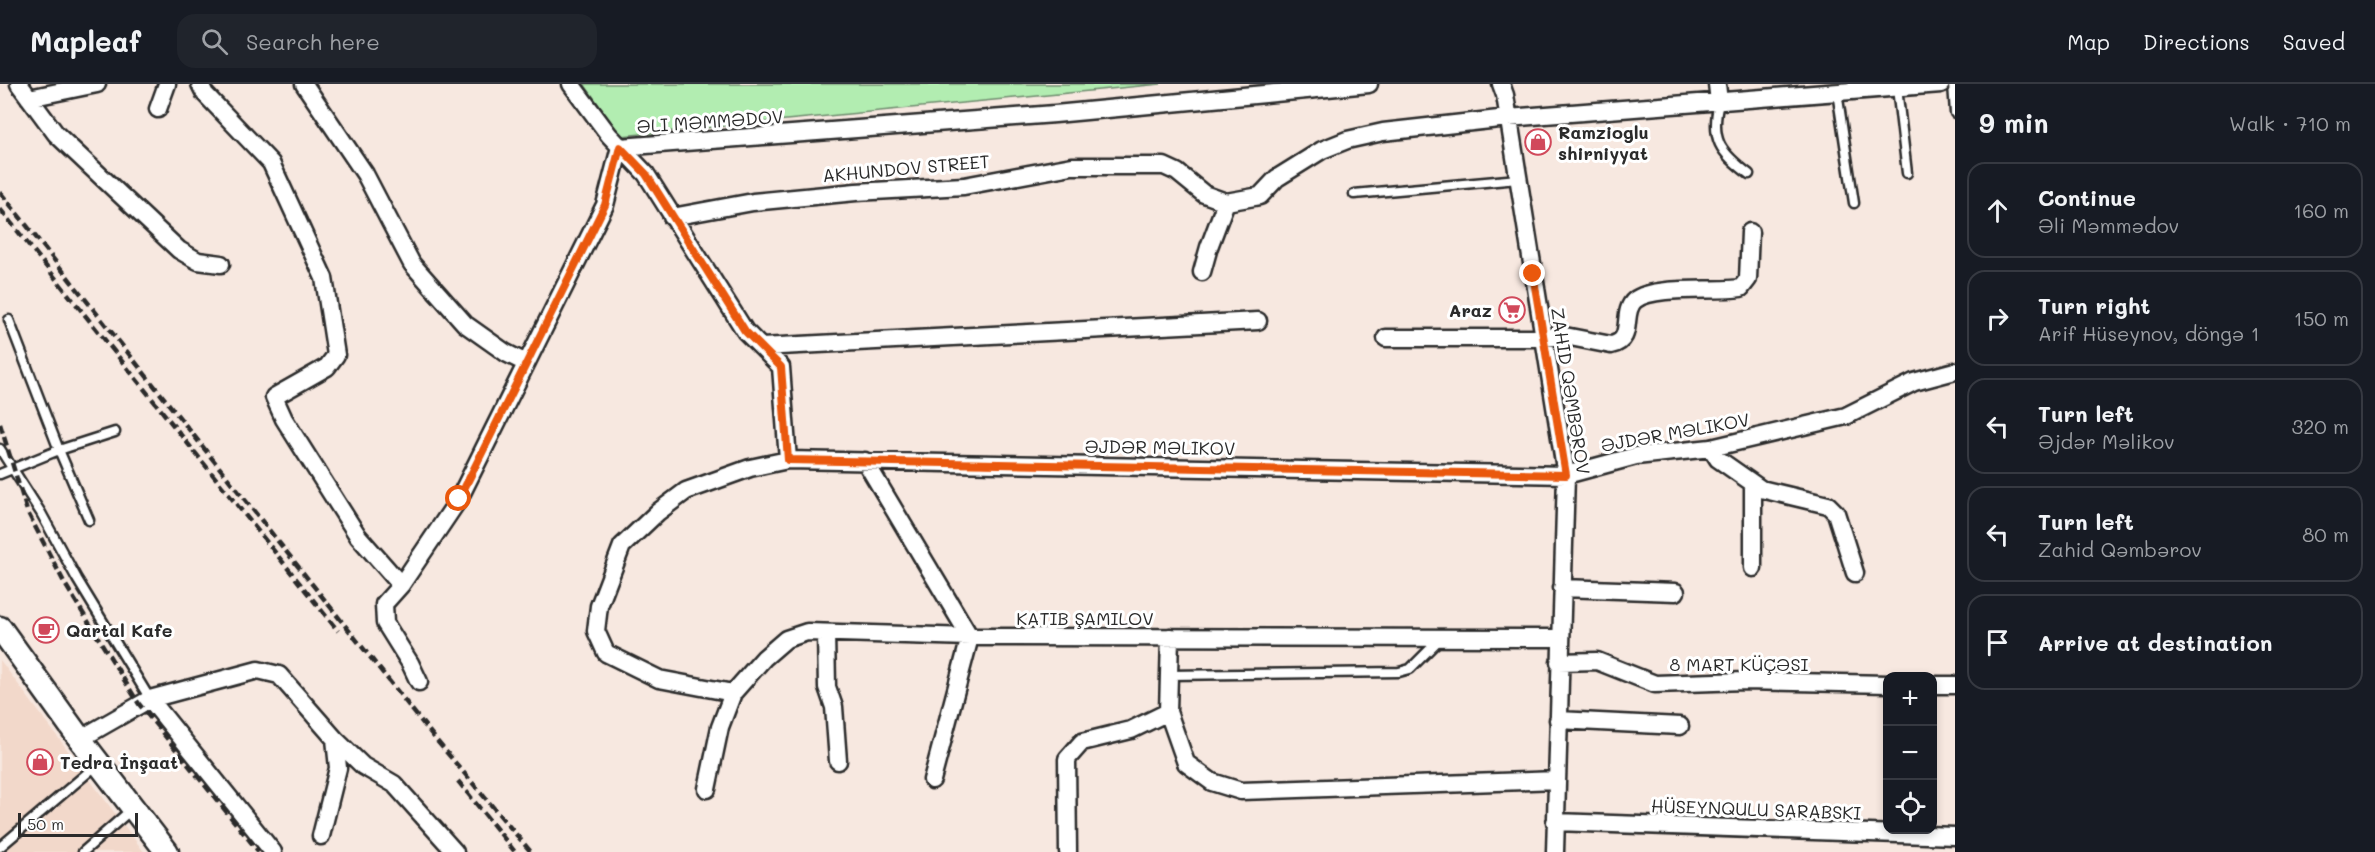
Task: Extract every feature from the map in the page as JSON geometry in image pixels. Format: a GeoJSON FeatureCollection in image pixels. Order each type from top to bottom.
{"type":"FeatureCollection","features":[{"type":"Feature","properties":{"kind":"main road"},"geometry":{"type":"LineString","coordinates":[[0,628],[80,739],[167,852]]}},
{"type":"Feature","properties":{"kind":"street"},"geometry":{"type":"LineString","coordinates":[[19,84],[56,134],[179,250],[198,261],[221,264]]}},
{"type":"Feature","properties":{"kind":"street"},"geometry":{"type":"LineString","coordinates":[[29,98],[97,84]]}},
{"type":"Feature","properties":{"kind":"street"},"geometry":{"type":"LineString","coordinates":[[158,109],[167,84]]}},
{"type":"Feature","properties":{"kind":"street"},"geometry":{"type":"LineString","coordinates":[[200,84],[205,94],[271,163],[324,278],[336,355],[327,367],[274,397],[284,419],[358,536],[401,585]]}},
{"type":"Feature","properties":{"kind":"street"},"geometry":{"type":"LineString","coordinates":[[304,84],[365,174],[412,264],[465,324],[506,354],[526,363]]}},
{"type":"Feature","properties":{"kind":"street"},"geometry":{"type":"LineString","coordinates":[[571,84],[620,147],[646,174],[745,331],[781,367],[788,460]]}},
{"type":"Feature","properties":{"kind":"street","name":"ƏLI MƏMMƏDOV"},"geometry":{"type":"LineString","coordinates":[[420,682],[385,623],[384,604],[401,585],[459,499],[605,205],[620,147],[1055,114],[1369,84]]}},
{"type":"Feature","properties":{"kind":"street","name":"ZAHID QƏMBƏROV"},"geometry":{"type":"LineString","coordinates":[[1501,84],[1505,95],[1566,475],[1555,852]]}},
{"type":"Feature","properties":{"kind":"street"},"geometry":{"type":"LineString","coordinates":[[1717,84],[1719,102]]}},
{"type":"Feature","properties":{"kind":"street"},"geometry":{"type":"LineString","coordinates":[[1202,272],[1226,202],[1260,196],[1277,178],[1298,163],[1347,140],[1383,132],[1508,118],[1941,84]]}},
{"type":"Feature","properties":{"kind":"street","name":"AKHUNDOV STREET"},"geometry":{"type":"LineString","coordinates":[[672,217],[753,202],[856,192],[964,186],[1072,166],[1164,166],[1177,172],[1204,194],[1226,202]]}},
{"type":"Feature","properties":{"kind":"street"},"geometry":{"type":"LineString","coordinates":[[1386,338],[1566,336],[1616,344],[1625,335],[1630,306],[1640,297],[1668,291],[1741,288],[1748,279],[1750,232]]}},
{"type":"Feature","properties":{"kind":"street"},"geometry":{"type":"LineString","coordinates":[[760,347],[931,340],[995,334],[1258,321]]}},
{"type":"Feature","properties":{"kind":"street","name":"ƏJDƏR MƏLIKOV"},"geometry":{"type":"LineString","coordinates":[[733,693],[659,679],[606,653],[596,631],[599,606],[622,546],[658,512],[686,491],[750,468],[788,460],[1566,475],[1636,456],[1711,448],[1846,416],[1914,382],[1955,371]]}},
{"type":"Feature","properties":{"kind":"street"},"geometry":{"type":"LineString","coordinates":[[1711,448],[1718,459],[1767,491],[1828,505],[1836,513],[1855,573]]}},
{"type":"Feature","properties":{"kind":"street"},"geometry":{"type":"LineString","coordinates":[[865,461],[970,637],[932,780]]}},
{"type":"Feature","properties":{"kind":"street"},"geometry":{"type":"LineString","coordinates":[[1753,484],[1753,568]]}},
{"type":"Feature","properties":{"kind":"street"},"geometry":{"type":"LineString","coordinates":[[1562,588],[1676,592]]}},
{"type":"Feature","properties":{"kind":"street","name":"KATIB ŞAMILOV"},"geometry":{"type":"LineString","coordinates":[[706,789],[720,727],[733,693],[764,658],[786,639],[807,633],[970,637],[1560,638]]}},
{"type":"Feature","properties":{"kind":"street"},"geometry":{"type":"LineString","coordinates":[[826,633],[827,687],[834,707],[838,761]]}},
{"type":"Feature","properties":{"kind":"street"},"geometry":{"type":"LineString","coordinates":[[1170,637],[1167,712],[1186,763],[1212,782],[1241,791],[1557,780]]}},
{"type":"Feature","properties":{"kind":"street","name":"8 MART KÜÇƏSI"},"geometry":{"type":"LineString","coordinates":[[1559,662],[1597,662],[1656,684],[1745,681],[1883,684]]}},
{"type":"Feature","properties":{"kind":"street"},"geometry":{"type":"LineString","coordinates":[[80,739],[150,699],[258,670],[279,675],[335,739],[363,766],[394,784],[454,852]]}},
{"type":"Feature","properties":{"kind":"street"},"geometry":{"type":"LineString","coordinates":[[1937,685],[1955,685]]}},
{"type":"Feature","properties":{"kind":"street"},"geometry":{"type":"LineString","coordinates":[[150,699],[273,852]]}},
{"type":"Feature","properties":{"kind":"street"},"geometry":{"type":"LineString","coordinates":[[1068,852],[1066,759],[1082,742],[1131,730],[1167,712]]}},
{"type":"Feature","properties":{"kind":"street"},"geometry":{"type":"LineString","coordinates":[[1558,720],[1680,726]]}},
{"type":"Feature","properties":{"kind":"street"},"geometry":{"type":"LineString","coordinates":[[321,836],[338,768],[335,739]]}},
{"type":"Feature","properties":{"kind":"street","name":"HÜSEYNQULU SARABSKI"},"geometry":{"type":"LineString","coordinates":[[1555,822],[1955,836]]}},
{"type":"Feature","properties":{"kind":"lane"},"geometry":{"type":"LineString","coordinates":[[1953,84],[1955,113]]}},
{"type":"Feature","properties":{"kind":"lane"},"geometry":{"type":"LineString","coordinates":[[1897,86],[1907,173]]}},
{"type":"Feature","properties":{"kind":"lane"},"geometry":{"type":"LineString","coordinates":[[1837,92],[1854,204]]}},
{"type":"Feature","properties":{"kind":"lane"},"geometry":{"type":"LineString","coordinates":[[1719,102],[1715,119],[1720,148],[1729,159],[1749,174]]}},
{"type":"Feature","properties":{"kind":"lane"},"geometry":{"type":"LineString","coordinates":[[1354,194],[1518,179]]}},
{"type":"Feature","properties":{"kind":"lane"},"geometry":{"type":"LineString","coordinates":[[9,320],[59,450],[89,520]]}},
{"type":"Feature","properties":{"kind":"lane"},"geometry":{"type":"LineString","coordinates":[[0,474],[59,450],[115,432]]}},
{"type":"Feature","properties":{"kind":"lane"},"geometry":{"type":"LineString","coordinates":[[0,449],[14,468],[150,699]]}},
{"type":"Feature","properties":{"kind":"lane"},"geometry":{"type":"LineString","coordinates":[[1169,675],[1399,672],[1410,669],[1442,638]]}},
{"type":"Feature","properties":{"kind":"lane"},"geometry":{"type":"LineString","coordinates":[[0,847],[98,763]]}},
{"type":"Feature","properties":{"kind":"lane"},"geometry":{"type":"LineString","coordinates":[[83,852],[133,808]]}},
{"type":"Feature","properties":{"kind":"shaded area"},"geometry":{"type":"Polygon","coordinates":[[[0,660],[144,852],[0,852],[0,660]]]}},
{"type":"Feature","properties":{"kind":"green space"},"geometry":{"type":"Polygon","coordinates":[[[584,84],[1161,84],[621,136],[584,84]]]}},
{"type":"Feature","properties":{"kind":"railway"},"geometry":{"type":"LineString","coordinates":[[0,192],[437,741],[531,852]]}},
{"type":"Feature","properties":{"kind":"railway"},"geometry":{"type":"LineString","coordinates":[[0,209],[338,631]]}},
{"type":"Feature","properties":{"kind":"railway"},"geometry":{"type":"LineString","coordinates":[[0,424],[27,511],[65,584],[139,704],[259,852]]}},
{"type":"Feature","properties":{"kind":"railway"},"geometry":{"type":"LineString","coordinates":[[458,781],[515,852]]}},
{"type":"Feature","properties":{"kind":"place","name":"Ramzioglu shirniyyat"},"geometry":{"type":"Point","coordinates":[1538,142]}},
{"type":"Feature","properties":{"kind":"place","name":"Araz"},"geometry":{"type":"Point","coordinates":[1512,310]}},
{"type":"Feature","properties":{"kind":"place","name":"Qartal Kafe"},"geometry":{"type":"Point","coordinates":[46,630]}},
{"type":"Feature","properties":{"kind":"place","name":"Tedra İnşaat"},"geometry":{"type":"Point","coordinates":[40,762]}},
{"type":"Feature","properties":{"kind":"route"},"geometry":{"type":"LineString","coordinates":[[459,499],[605,205],[620,147],[646,174],[745,331],[781,367],[788,460],[1566,475],[1533,274]]}}]}
